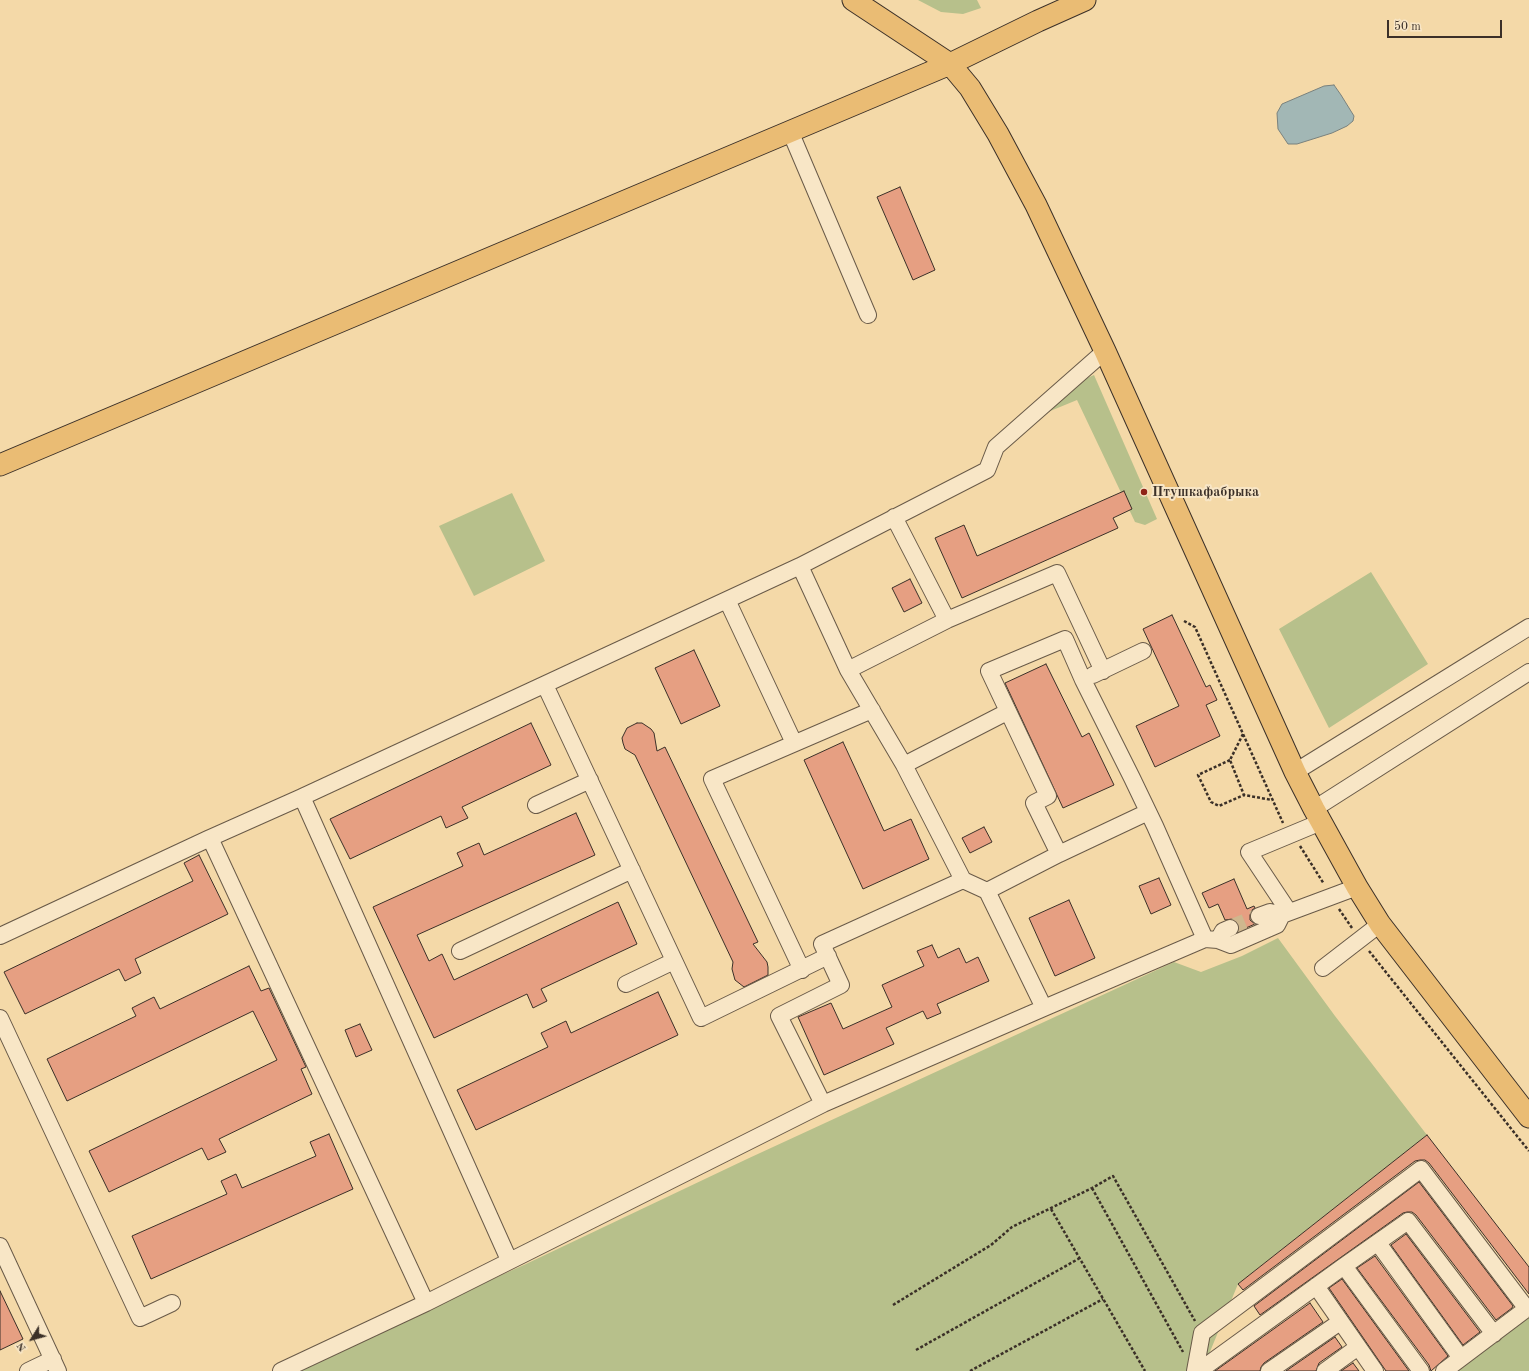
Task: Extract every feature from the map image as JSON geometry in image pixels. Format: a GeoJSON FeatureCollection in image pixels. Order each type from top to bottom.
{"type":"FeatureCollection","features":[{"type":"Feature","properties":{"kind":"main road"},"geometry":{"type":"LineString","coordinates":[[853,0],[950,64],[970,88],[998,134],[1036,205],[1105,352],[1295,772],[1318,816],[1357,887],[1380,924],[1529,1116]]}},
{"type":"Feature","properties":{"kind":"main road"},"geometry":{"type":"LineString","coordinates":[[0,465],[950,64],[1038,20],[1083,0]]}},
{"type":"Feature","properties":{"kind":"street"},"geometry":{"type":"LineString","coordinates":[[790,131],[868,315]]}},
{"type":"Feature","properties":{"kind":"street"},"geometry":{"type":"LineString","coordinates":[[0,936],[800,566],[987,470],[996,447],[1105,352]]}},
{"type":"Feature","properties":{"kind":"street"},"geometry":{"type":"LineString","coordinates":[[894,517],[947,620]]}},
{"type":"Feature","properties":{"kind":"street"},"geometry":{"type":"LineString","coordinates":[[800,566],[848,670],[904,765],[963,880],[987,891],[1044,1008]]}},
{"type":"Feature","properties":{"kind":"street"},"geometry":{"type":"LineString","coordinates":[[848,670],[947,620],[1057,572],[1103,670]]}},
{"type":"Feature","properties":{"kind":"street"},"geometry":{"type":"LineString","coordinates":[[727,600],[794,743]]}},
{"type":"Feature","properties":{"kind":"street"},"geometry":{"type":"LineString","coordinates":[[1295,772],[1529,627]]}},
{"type":"Feature","properties":{"kind":"street"},"geometry":{"type":"LineString","coordinates":[[1059,854],[1034,803],[1048,796],[1007,712],[989,671],[1065,639],[1082,680],[1212,940],[1230,945],[1270,930],[1277,925],[1285,913]]}},
{"type":"Feature","properties":{"kind":"street"},"geometry":{"type":"LineString","coordinates":[[1082,680],[1143,651]]}},
{"type":"Feature","properties":{"kind":"street"},"geometry":{"type":"LineString","coordinates":[[1285,913],[1249,852],[1292,833],[1529,672]]}},
{"type":"Feature","properties":{"kind":"street"},"geometry":{"type":"LineString","coordinates":[[545,685],[701,1018],[828,956]]}},
{"type":"Feature","properties":{"kind":"street"},"geometry":{"type":"LineString","coordinates":[[802,970],[712,779],[872,710]]}},
{"type":"Feature","properties":{"kind":"street"},"geometry":{"type":"LineString","coordinates":[[904,765],[1007,712]]}},
{"type":"Feature","properties":{"kind":"street"},"geometry":{"type":"LineString","coordinates":[[536,805],[590,780]]}},
{"type":"Feature","properties":{"kind":"street"},"geometry":{"type":"LineString","coordinates":[[302,797],[510,1260]]}},
{"type":"Feature","properties":{"kind":"street"},"geometry":{"type":"LineString","coordinates":[[987,891],[1059,854],[1148,812]]}},
{"type":"Feature","properties":{"kind":"street"},"geometry":{"type":"LineString","coordinates":[[210,838],[426,1303]]}},
{"type":"Feature","properties":{"kind":"street"},"geometry":{"type":"LineString","coordinates":[[460,951],[632,870]]}},
{"type":"Feature","properties":{"kind":"street"},"geometry":{"type":"LineString","coordinates":[[823,1104],[779,1016],[841,985],[822,944],[963,880]]}},
{"type":"Feature","properties":{"kind":"street"},"geometry":{"type":"LineString","coordinates":[[1259,916],[1270,912],[1285,913],[1357,887]]}},
{"type":"Feature","properties":{"kind":"street"},"geometry":{"type":"LineString","coordinates":[[1323,968],[1380,924]]}},
{"type":"Feature","properties":{"kind":"street"},"geometry":{"type":"LineString","coordinates":[[281,1371],[426,1303],[823,1104],[1044,1008],[1212,940],[1223,931],[1230,928]]}},
{"type":"Feature","properties":{"kind":"street"},"geometry":{"type":"LineString","coordinates":[[626,984],[674,961]]}},
{"type":"Feature","properties":{"kind":"street"},"geometry":{"type":"LineString","coordinates":[[0,1018],[140,1318],[172,1302]]}},
{"type":"Feature","properties":{"kind":"street"},"geometry":{"type":"LineString","coordinates":[[1195,1371],[1202,1333],[1421,1169],[1528,1308],[1444,1371]]}},
{"type":"Feature","properties":{"kind":"street"},"geometry":{"type":"LineString","coordinates":[[1198,1371],[1408,1222],[1494,1334]]}},
{"type":"Feature","properties":{"kind":"street"},"geometry":{"type":"LineString","coordinates":[[1378,1243],[1461,1358]]}},
{"type":"Feature","properties":{"kind":"street"},"geometry":{"type":"LineString","coordinates":[[0,1246],[55,1365],[28,1371]]}},
{"type":"Feature","properties":{"kind":"street"},"geometry":{"type":"LineString","coordinates":[[1344,1266],[1421,1371]]}},
{"type":"Feature","properties":{"kind":"street"},"geometry":{"type":"LineString","coordinates":[[1316,1286],[1375,1371]]}},
{"type":"Feature","properties":{"kind":"street"},"geometry":{"type":"LineString","coordinates":[[1269,1371],[1340,1322]]}},
{"type":"Feature","properties":{"kind":"street"},"geometry":{"type":"LineString","coordinates":[[1325,1371],[1358,1347]]}},
{"type":"Feature","properties":{"kind":"path"},"geometry":{"type":"LineString","coordinates":[[1184,621],[1196,627],[1283,824],[1292,833],[1360,940],[1529,1151]]}},
{"type":"Feature","properties":{"kind":"path"},"geometry":{"type":"LineString","coordinates":[[1243,734],[1230,760],[1198,775],[1211,802],[1219,806],[1244,795],[1272,800]]}},
{"type":"Feature","properties":{"kind":"path"},"geometry":{"type":"LineString","coordinates":[[1230,760],[1244,795]]}},
{"type":"Feature","properties":{"kind":"path"},"geometry":{"type":"LineString","coordinates":[[893,1305],[991,1245],[1012,1226],[1092,1188],[1113,1176],[1202,1333]]}},
{"type":"Feature","properties":{"kind":"path"},"geometry":{"type":"LineString","coordinates":[[1092,1188],[1186,1358]]}},
{"type":"Feature","properties":{"kind":"path"},"geometry":{"type":"LineString","coordinates":[[1051,1208],[1145,1371]]}},
{"type":"Feature","properties":{"kind":"path"},"geometry":{"type":"LineString","coordinates":[[916,1350],[1080,1258]]}},
{"type":"Feature","properties":{"kind":"path"},"geometry":{"type":"LineString","coordinates":[[970,1371],[1103,1299]]}},
{"type":"Feature","properties":{"kind":"green space"},"geometry":{"type":"Polygon","coordinates":[[[918,0],[977,0],[981,8],[963,14],[941,12],[918,0]]]}},
{"type":"Feature","properties":{"kind":"green space"},"geometry":{"type":"Polygon","coordinates":[[[1094,375],[1157,519],[1145,525],[1135,522],[1077,400],[1026,421],[1064,388],[1094,375]]]}},
{"type":"Feature","properties":{"kind":"green space"},"geometry":{"type":"Polygon","coordinates":[[[512,493],[545,561],[474,596],[439,526],[512,493]]]}},
{"type":"Feature","properties":{"kind":"green space"},"geometry":{"type":"Polygon","coordinates":[[[1371,572],[1428,664],[1329,728],[1279,629],[1371,572]]]}},
{"type":"Feature","properties":{"kind":"green space"},"geometry":{"type":"Polygon","coordinates":[[[1278,938],[1335,1016],[1427,1135],[1238,1284],[1202,1371],[288,1371],[526,1264],[747,1159],[1174,962],[1201,972],[1242,956],[1278,938]]]}},
{"type":"Feature","properties":{"kind":"green space"},"geometry":{"type":"Polygon","coordinates":[[[1529,1314],[1529,1371],[1449,1371],[1529,1314]]]}},
{"type":"Feature","properties":{"kind":"shaded area"},"geometry":{"type":"Polygon","coordinates":[[[1334,85],[1354,116],[1353,121],[1347,126],[1332,133],[1297,144],[1288,144],[1278,129],[1277,113],[1282,104],[1324,86],[1334,85]]]}},
{"type":"Feature","properties":{"kind":"building"},"geometry":{"type":"Polygon","coordinates":[[[900,187],[935,270],[913,280],[877,197],[900,187]]]}},
{"type":"Feature","properties":{"kind":"building"},"geometry":{"type":"Polygon","coordinates":[[[1124,491],[1132,509],[1113,518],[1118,528],[962,598],[935,538],[964,525],[977,556],[1124,491]]]}},
{"type":"Feature","properties":{"kind":"building"},"geometry":{"type":"Polygon","coordinates":[[[910,579],[922,603],[904,612],[892,588],[910,579]]]}},
{"type":"Feature","properties":{"kind":"building"},"geometry":{"type":"Polygon","coordinates":[[[1172,615],[1206,687],[1210,685],[1217,700],[1206,705],[1220,736],[1155,767],[1136,726],[1179,706],[1143,629],[1172,615]]]}},
{"type":"Feature","properties":{"kind":"building"},"geometry":{"type":"Polygon","coordinates":[[[694,650],[720,706],[681,724],[655,668],[694,650]]]}},
{"type":"Feature","properties":{"kind":"building"},"geometry":{"type":"Polygon","coordinates":[[[1046,664],[1082,737],[1089,733],[1114,785],[1063,808],[1005,683],[1046,664]]]}},
{"type":"Feature","properties":{"kind":"building"},"geometry":{"type":"Polygon","coordinates":[[[531,723],[551,765],[462,807],[468,818],[446,828],[441,816],[350,859],[330,819],[531,723]]]}},
{"type":"Feature","properties":{"kind":"building"},"geometry":{"type":"Polygon","coordinates":[[[637,723],[642,723],[654,733],[657,751],[665,747],[758,942],[753,944],[767,962],[768,975],[744,987],[735,980],[732,969],[733,962],[635,755],[625,749],[622,738],[627,728],[637,723]]]}},
{"type":"Feature","properties":{"kind":"building"},"geometry":{"type":"Polygon","coordinates":[[[843,742],[884,831],[911,819],[929,859],[863,889],[804,760],[843,742]]]}},
{"type":"Feature","properties":{"kind":"building"},"geometry":{"type":"Polygon","coordinates":[[[576,813],[595,855],[417,935],[429,961],[442,954],[454,980],[618,902],[637,944],[541,989],[547,1001],[533,1008],[527,994],[434,1038],[373,907],[463,866],[457,853],[479,843],[484,855],[576,813]]]}},
{"type":"Feature","properties":{"kind":"building"},"geometry":{"type":"Polygon","coordinates":[[[984,827],[992,842],[970,853],[962,838],[984,827]]]}},
{"type":"Feature","properties":{"kind":"building"},"geometry":{"type":"Polygon","coordinates":[[[199,855],[228,914],[135,959],[141,973],[125,981],[119,969],[25,1014],[4,972],[193,881],[184,863],[199,855]]]}},
{"type":"Feature","properties":{"kind":"building"},"geometry":{"type":"Polygon","coordinates":[[[1159,878],[1171,905],[1151,914],[1139,886],[1159,878]]]}},
{"type":"Feature","properties":{"kind":"building"},"geometry":{"type":"Polygon","coordinates":[[[1234,879],[1247,909],[1254,906],[1255,908],[1252,910],[1250,920],[1255,924],[1239,931],[1239,924],[1235,920],[1225,920],[1218,904],[1209,908],[1202,893],[1234,879]]]}},
{"type":"Feature","properties":{"kind":"building"},"geometry":{"type":"Polygon","coordinates":[[[1069,900],[1095,958],[1055,976],[1029,918],[1069,900]]]}},
{"type":"Feature","properties":{"kind":"building"},"geometry":{"type":"Polygon","coordinates":[[[932,945],[938,958],[959,948],[966,963],[978,957],[989,981],[937,1004],[941,1013],[927,1019],[923,1011],[886,1028],[894,1044],[824,1075],[798,1017],[831,1003],[843,1029],[892,1007],[882,985],[924,966],[917,951],[932,945]]]}},
{"type":"Feature","properties":{"kind":"building"},"geometry":{"type":"Polygon","coordinates":[[[249,966],[261,991],[269,988],[306,1067],[301,1069],[312,1094],[219,1139],[226,1152],[208,1160],[202,1148],[109,1192],[89,1151],[277,1060],[253,1011],[67,1101],[47,1059],[136,1016],[132,1008],[154,997],[160,1009],[249,966]]]}},
{"type":"Feature","properties":{"kind":"building"},"geometry":{"type":"Polygon","coordinates":[[[658,992],[678,1035],[476,1130],[457,1090],[548,1047],[541,1033],[566,1021],[571,1033],[658,992]]]}},
{"type":"Feature","properties":{"kind":"building"},"geometry":{"type":"Polygon","coordinates":[[[360,1024],[372,1050],[356,1057],[345,1030],[360,1024]]]}},
{"type":"Feature","properties":{"kind":"building"},"geometry":{"type":"Polygon","coordinates":[[[329,1134],[353,1189],[151,1279],[132,1236],[227,1194],[221,1181],[236,1174],[242,1188],[316,1156],[310,1142],[329,1134]]]}},
{"type":"Feature","properties":{"kind":"building"},"geometry":{"type":"Polygon","coordinates":[[[1427,1135],[1529,1267],[1529,1294],[1429,1163],[1425,1160],[1415,1161],[1243,1290],[1238,1284],[1427,1135]]]}},
{"type":"Feature","properties":{"kind":"building"},"geometry":{"type":"Polygon","coordinates":[[[1419,1182],[1513,1306],[1512,1308],[1496,1320],[1416,1215],[1412,1212],[1407,1212],[1403,1213],[1260,1315],[1254,1306],[1419,1182]]]}},
{"type":"Feature","properties":{"kind":"building"},"geometry":{"type":"Polygon","coordinates":[[[1406,1234],[1480,1332],[1463,1345],[1391,1245],[1406,1234]]]}},
{"type":"Feature","properties":{"kind":"building"},"geometry":{"type":"Polygon","coordinates":[[[1375,1256],[1448,1356],[1431,1371],[1429,1365],[1357,1268],[1375,1256]]]}},
{"type":"Feature","properties":{"kind":"building"},"geometry":{"type":"Polygon","coordinates":[[[1342,1279],[1409,1371],[1386,1371],[1329,1288],[1342,1279]]]}},
{"type":"Feature","properties":{"kind":"building"},"geometry":{"type":"Polygon","coordinates":[[[0,1291],[23,1339],[0,1350],[0,1291]]]}},
{"type":"Feature","properties":{"kind":"building"},"geometry":{"type":"Polygon","coordinates":[[[1310,1303],[1323,1322],[1264,1363],[1260,1371],[1215,1371],[1310,1303]]]}},
{"type":"Feature","properties":{"kind":"building"},"geometry":{"type":"Polygon","coordinates":[[[1335,1337],[1342,1347],[1319,1363],[1316,1371],[1286,1371],[1335,1337]]]}},
{"type":"Feature","properties":{"kind":"building"},"geometry":{"type":"Polygon","coordinates":[[[1353,1363],[1359,1371],[1341,1371],[1353,1363]]]}},
{"type":"Feature","properties":{"kind":"tunnel"},"geometry":{"type":"LineString","coordinates":[[1230,928],[1259,916]]}},
{"type":"Feature","properties":{"kind":"place","name":"Птушкафабрыка"},"geometry":{"type":"Point","coordinates":[1144,492]}}]}
